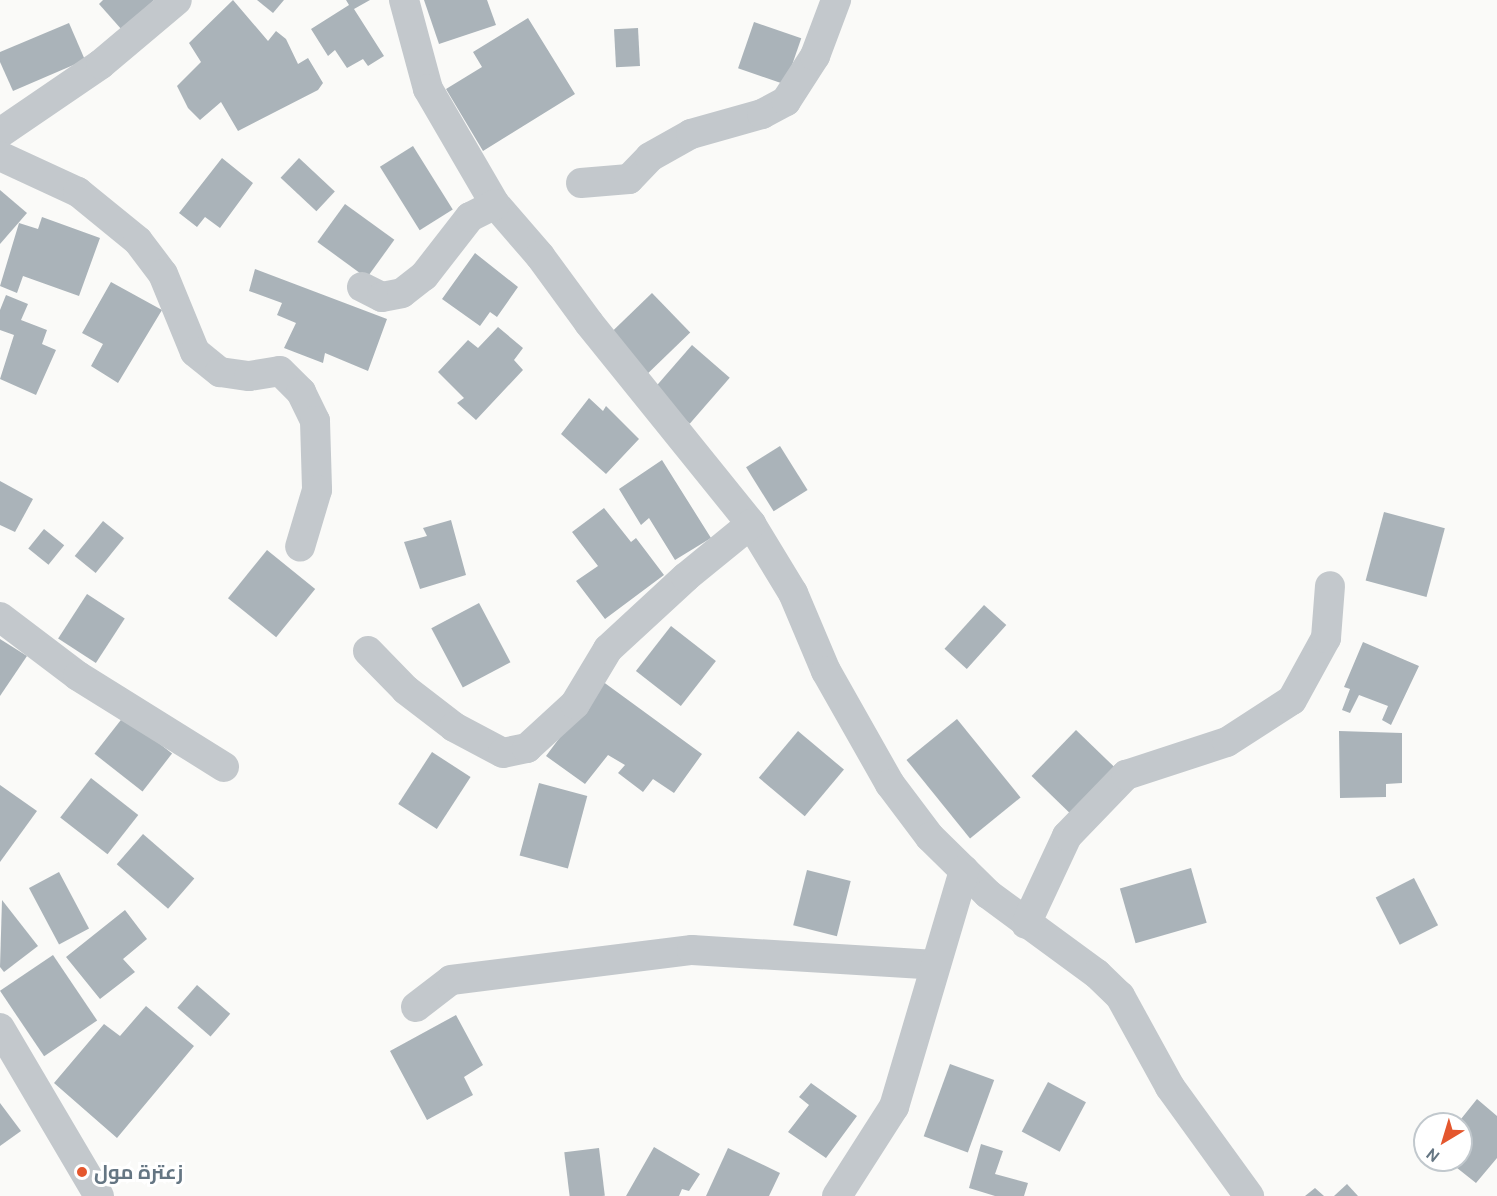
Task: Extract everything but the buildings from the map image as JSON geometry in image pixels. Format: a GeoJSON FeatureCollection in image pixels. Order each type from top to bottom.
{"type":"FeatureCollection","features":[{"type":"Feature","properties":{"kind":"street"},"geometry":{"type":"LineString","coordinates":[[0,133],[100,64],[177,0]]}},
{"type":"Feature","properties":{"kind":"street"},"geometry":{"type":"LineString","coordinates":[[404,0],[428,89],[495,204],[540,256],[596,332],[751,524],[792,593],[826,671],[890,784],[930,837],[964,870],[1026,924],[1096,974],[1120,996],[1170,1087],[1250,1196]]}},
{"type":"Feature","properties":{"kind":"street"},"geometry":{"type":"LineString","coordinates":[[581,183],[629,179],[650,157],[691,134],[762,114],[786,101],[814,56],[836,0]]}},
{"type":"Feature","properties":{"kind":"street"},"geometry":{"type":"LineString","coordinates":[[0,156],[78,192],[138,241],[163,274],[195,352],[220,372],[249,376],[279,371],[301,392],[315,422],[317,490],[300,547]]}},
{"type":"Feature","properties":{"kind":"street"},"geometry":{"type":"LineString","coordinates":[[362,287],[382,297],[402,293],[424,276],[470,217],[495,204]]}},
{"type":"Feature","properties":{"kind":"street"},"geometry":{"type":"LineString","coordinates":[[368,651],[406,690],[454,728],[503,753],[527,748],[575,704],[609,649],[686,577],[751,524]]}},
{"type":"Feature","properties":{"kind":"street"},"geometry":{"type":"LineString","coordinates":[[1026,924],[1067,836],[1126,775],[1227,742],[1292,700],[1326,638],[1330,586]]}},
{"type":"Feature","properties":{"kind":"street"},"geometry":{"type":"LineString","coordinates":[[0,617],[78,676],[224,767]]}},
{"type":"Feature","properties":{"kind":"street"},"geometry":{"type":"LineString","coordinates":[[837,1196],[894,1107],[964,870]]}},
{"type":"Feature","properties":{"kind":"street"},"geometry":{"type":"LineString","coordinates":[[416,1007],[451,980],[692,950],[936,965]]}},
{"type":"Feature","properties":{"kind":"street"},"geometry":{"type":"LineString","coordinates":[[0,1028],[99,1196]]}},
{"type":"Feature","properties":{"kind":"place","name":"زعترة مول"},"geometry":{"type":"Point","coordinates":[82,1172]}}]}
